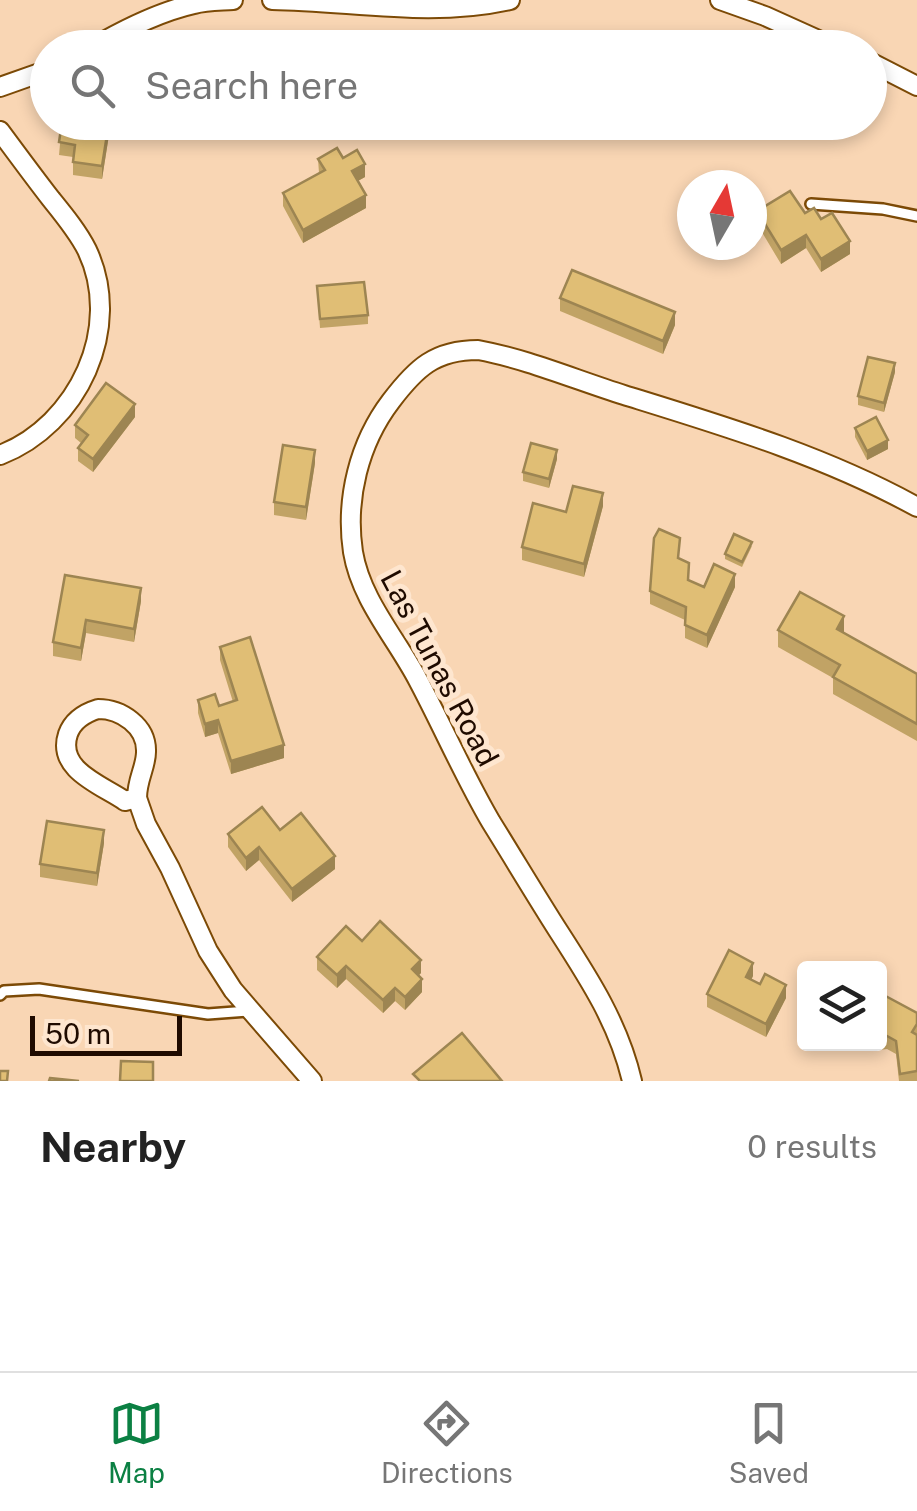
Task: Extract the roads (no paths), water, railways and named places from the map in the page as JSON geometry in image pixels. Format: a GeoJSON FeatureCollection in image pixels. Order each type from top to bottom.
{"type":"FeatureCollection","features":[{"type":"Feature","properties":{"kind":"street"},"geometry":{"type":"LineString","coordinates":[[126,30],[196,3],[233,0]]}},
{"type":"Feature","properties":{"kind":"street"},"geometry":{"type":"LineString","coordinates":[[272,0],[402,10],[449,9],[510,0]]}},
{"type":"Feature","properties":{"kind":"street"},"geometry":{"type":"LineString","coordinates":[[720,0],[796,30]]}},
{"type":"Feature","properties":{"kind":"street"},"geometry":{"type":"LineString","coordinates":[[887,71],[917,86]]}},
{"type":"Feature","properties":{"kind":"street"},"geometry":{"type":"LineString","coordinates":[[0,87],[30,76]]}},
{"type":"Feature","properties":{"kind":"street"},"geometry":{"type":"LineString","coordinates":[[0,131],[86,249],[94,270],[100,310],[94,350],[76,391],[37,434],[0,455]]}},
{"type":"Feature","properties":{"kind":"street","name":"Las Tunas Road"},"geometry":{"type":"LineString","coordinates":[[632,1081],[618,1034],[598,992],[463,773],[417,678],[360,577],[350,518],[357,471],[368,438],[402,385],[425,363],[452,352],[478,350],[748,434],[851,474],[917,507]]}},
{"type":"Feature","properties":{"kind":"street"},"geometry":{"type":"LineString","coordinates":[[137,798],[125,801],[84,776],[69,760],[66,738],[70,728],[87,712],[110,709],[140,731],[146,752],[137,798],[208,951],[234,990],[312,1081]]}},
{"type":"Feature","properties":{"kind":"lane"},"geometry":{"type":"LineString","coordinates":[[811,204],[882,209],[917,216]]}},
{"type":"Feature","properties":{"kind":"lane"},"geometry":{"type":"LineString","coordinates":[[0,995],[4,991],[39,989],[208,1014],[251,1011]]}}]}
